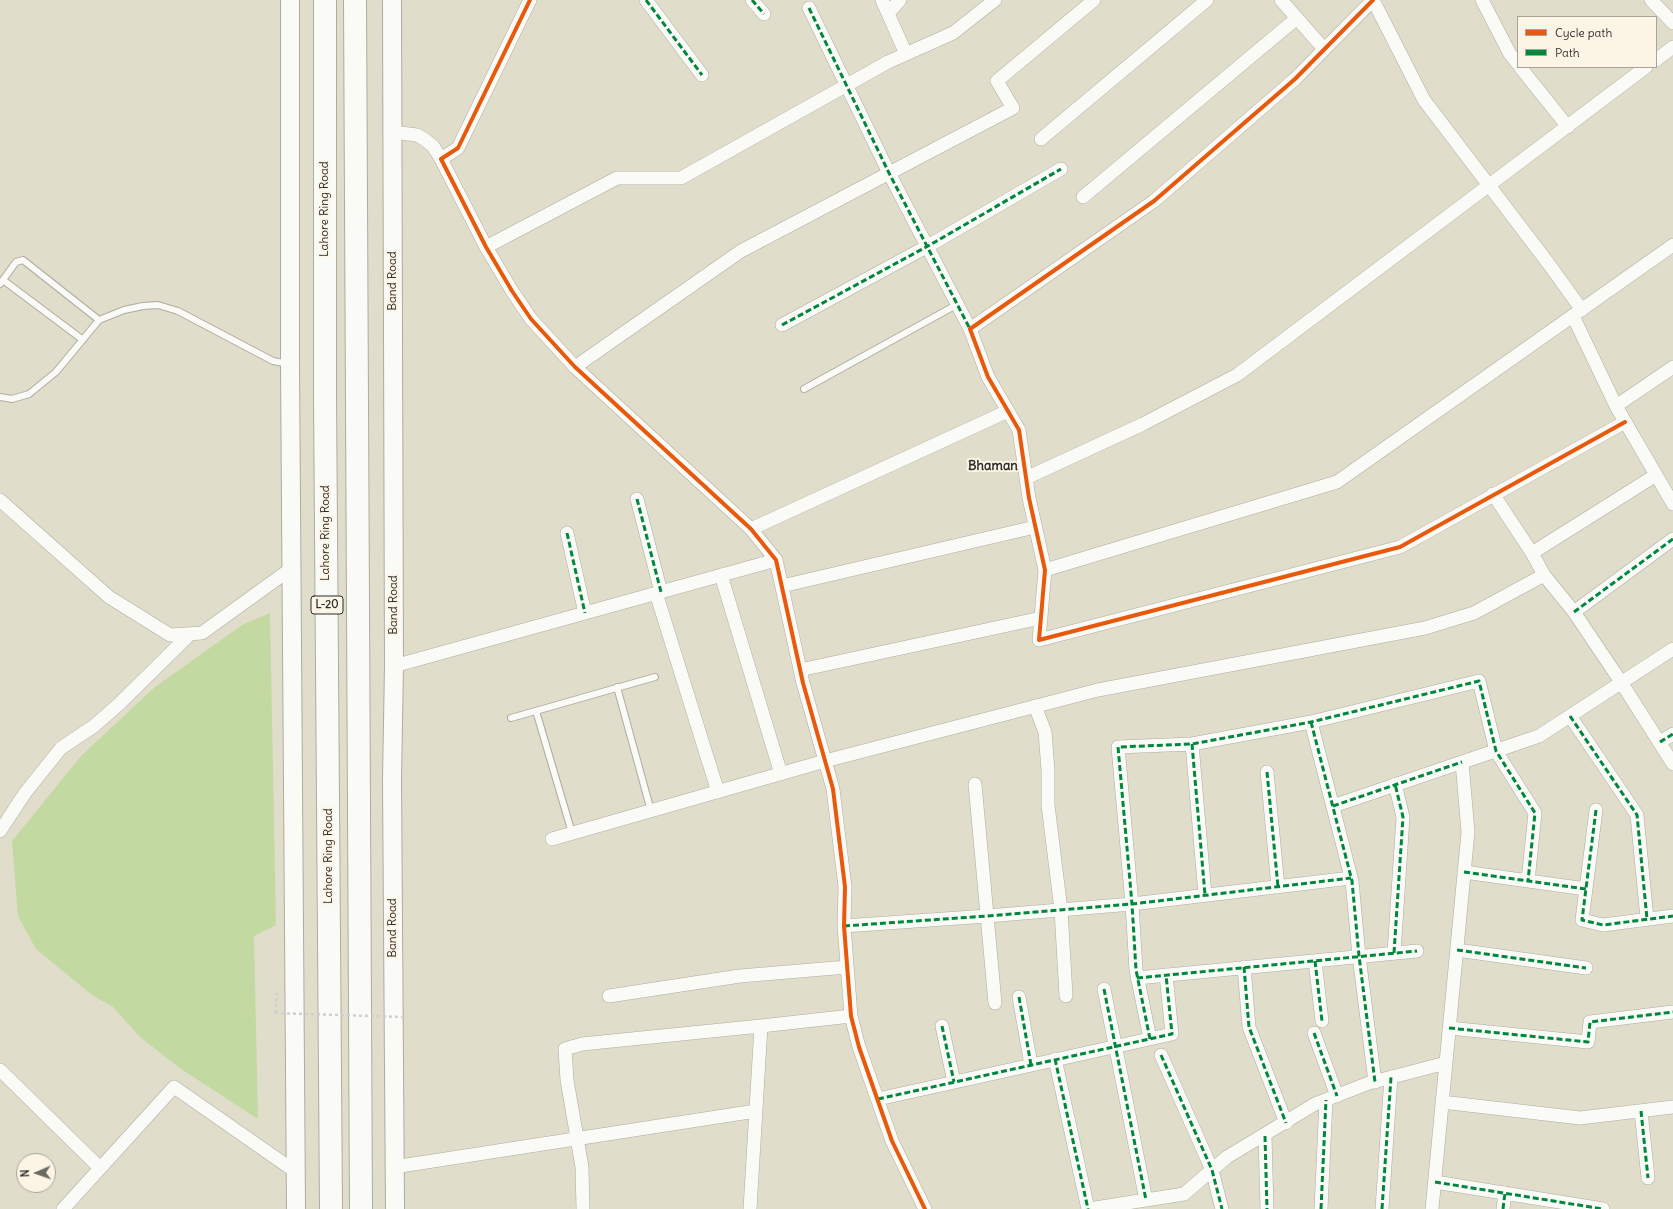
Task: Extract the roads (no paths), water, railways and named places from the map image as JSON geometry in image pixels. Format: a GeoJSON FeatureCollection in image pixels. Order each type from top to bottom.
{"type":"FeatureCollection","features":[{"type":"Feature","properties":{"kind":"highway","name":"Lahore Ring Road"},"geometry":{"type":"LineString","coordinates":[[325,0],[325,394],[331,1209]]}},
{"type":"Feature","properties":{"kind":"highway","name":"L-20"},"geometry":{"type":"LineString","coordinates":[[355,0],[361,1209]]}},
{"type":"Feature","properties":{"kind":"main road"},"geometry":{"type":"LineString","coordinates":[[290,0],[290,364],[296,1209]]}},
{"type":"Feature","properties":{"kind":"main road","name":"Band Road"},"geometry":{"type":"LineString","coordinates":[[392,0],[394,666],[392,779],[395,1209]]}},
{"type":"Feature","properties":{"kind":"street"},"geometry":{"type":"LineString","coordinates":[[441,158],[458,148],[530,0]]}},
{"type":"Feature","properties":{"kind":"street"},"geometry":{"type":"LineString","coordinates":[[646,0],[702,75]]}},
{"type":"Feature","properties":{"kind":"street"},"geometry":{"type":"LineString","coordinates":[[752,0],[764,14]]}},
{"type":"Feature","properties":{"kind":"street"},"geometry":{"type":"LineString","coordinates":[[882,0],[906,54]]}},
{"type":"Feature","properties":{"kind":"street"},"geometry":{"type":"LineString","coordinates":[[888,13],[900,0]]}},
{"type":"Feature","properties":{"kind":"street"},"geometry":{"type":"LineString","coordinates":[[486,247],[617,178],[681,178],[888,62],[953,33],[995,0]]}},
{"type":"Feature","properties":{"kind":"street"},"geometry":{"type":"LineString","coordinates":[[575,367],[741,251],[1013,108],[997,80],[1094,0]]}},
{"type":"Feature","properties":{"kind":"street"},"geometry":{"type":"LineString","coordinates":[[1041,139],[1207,0]]}},
{"type":"Feature","properties":{"kind":"street"},"geometry":{"type":"LineString","coordinates":[[1281,0],[1324,49]]}},
{"type":"Feature","properties":{"kind":"street"},"geometry":{"type":"LineString","coordinates":[[970,329],[1154,201],[1295,79],[1373,0],[1424,100],[1490,186],[1578,313],[1616,406],[1671,497]]}},
{"type":"Feature","properties":{"kind":"street"},"geometry":{"type":"LineString","coordinates":[[1482,0],[1510,54],[1517,63]]}},
{"type":"Feature","properties":{"kind":"street"},"geometry":{"type":"LineString","coordinates":[[1651,0],[1673,23]]}},
{"type":"Feature","properties":{"kind":"street"},"geometry":{"type":"LineString","coordinates":[[809,8],[889,173],[958,304],[970,329],[988,377],[1019,430],[1028,498],[1045,570],[1039,640],[1400,547],[1625,422]]}},
{"type":"Feature","properties":{"kind":"street"},"geometry":{"type":"LineString","coordinates":[[1083,197],[1297,18]]}},
{"type":"Feature","properties":{"kind":"street"},"geometry":{"type":"LineString","coordinates":[[1657,59],[1673,47]]}},
{"type":"Feature","properties":{"kind":"street"},"geometry":{"type":"LineString","coordinates":[[1521,68],[1568,127]]}},
{"type":"Feature","properties":{"kind":"street"},"geometry":{"type":"LineString","coordinates":[[1026,478],[1143,424],[1237,375],[1490,186],[1645,68]]}},
{"type":"Feature","properties":{"kind":"street"},"geometry":{"type":"LineString","coordinates":[[392,132],[417,135],[433,146],[441,158],[486,247],[512,291],[532,319],[575,367],[751,528],[776,560],[800,670],[833,789],[845,887],[844,926],[852,1016],[859,1047],[892,1141],[925,1209]]}},
{"type":"Feature","properties":{"kind":"street"},"geometry":{"type":"LineString","coordinates":[[782,325],[928,246],[1061,169]]}},
{"type":"Feature","properties":{"kind":"street"},"geometry":{"type":"LineString","coordinates":[[1045,570],[1337,482],[1673,245]]}},
{"type":"Feature","properties":{"kind":"street"},"geometry":{"type":"LineString","coordinates":[[1616,406],[1673,367]]}},
{"type":"Feature","properties":{"kind":"street"},"geometry":{"type":"LineString","coordinates":[[751,528],[1008,411]]}},
{"type":"Feature","properties":{"kind":"street"},"geometry":{"type":"LineString","coordinates":[[1532,553],[1656,474]]}},
{"type":"Feature","properties":{"kind":"street"},"geometry":{"type":"LineString","coordinates":[[1493,494],[1532,553],[1544,575],[1574,612],[1673,764]]}},
{"type":"Feature","properties":{"kind":"street"},"geometry":{"type":"LineString","coordinates":[[637,499],[658,593],[718,792]]}},
{"type":"Feature","properties":{"kind":"street"},"geometry":{"type":"LineString","coordinates":[[0,500],[109,597],[170,635],[202,634],[292,568]]}},
{"type":"Feature","properties":{"kind":"street"},"geometry":{"type":"LineString","coordinates":[[782,586],[1035,527]]}},
{"type":"Feature","properties":{"kind":"street"},"geometry":{"type":"LineString","coordinates":[[567,533],[585,613]]}},
{"type":"Feature","properties":{"kind":"street"},"geometry":{"type":"LineString","coordinates":[[1574,612],[1673,538]]}},
{"type":"Feature","properties":{"kind":"street"},"geometry":{"type":"LineString","coordinates":[[394,666],[776,560]]}},
{"type":"Feature","properties":{"kind":"street"},"geometry":{"type":"LineString","coordinates":[[722,575],[780,774]]}},
{"type":"Feature","properties":{"kind":"street"},"geometry":{"type":"LineString","coordinates":[[552,839],[825,761],[1098,690],[1425,628],[1474,612],[1544,575]]}},
{"type":"Feature","properties":{"kind":"street"},"geometry":{"type":"LineString","coordinates":[[800,670],[1041,618]]}},
{"type":"Feature","properties":{"kind":"street"},"geometry":{"type":"LineString","coordinates":[[0,831],[25,793],[61,748],[94,726],[114,709],[190,634]]}},
{"type":"Feature","properties":{"kind":"street"},"geometry":{"type":"LineString","coordinates":[[1333,806],[1539,736],[1673,649]]}},
{"type":"Feature","properties":{"kind":"street"},"geometry":{"type":"LineString","coordinates":[[1150,1038],[1137,978],[1118,747],[1192,744],[1311,722],[1479,681],[1496,751],[1535,813],[1528,881]]}},
{"type":"Feature","properties":{"kind":"street"},"geometry":{"type":"LineString","coordinates":[[1035,706],[1044,732],[1048,770],[1048,805],[1061,910],[1066,996]]}},
{"type":"Feature","properties":{"kind":"street"},"geometry":{"type":"LineString","coordinates":[[1570,716],[1637,815],[1647,919]]}},
{"type":"Feature","properties":{"kind":"street"},"geometry":{"type":"LineString","coordinates":[[1311,722],[1351,878],[1375,1082]]}},
{"type":"Feature","properties":{"kind":"street"},"geometry":{"type":"LineString","coordinates":[[1660,742],[1673,734]]}},
{"type":"Feature","properties":{"kind":"street"},"geometry":{"type":"LineString","coordinates":[[1192,744],[1205,895]]}},
{"type":"Feature","properties":{"kind":"street"},"geometry":{"type":"LineString","coordinates":[[1432,1209],[1468,832],[1462,762]]}},
{"type":"Feature","properties":{"kind":"street"},"geometry":{"type":"LineString","coordinates":[[1267,772],[1278,887]]}},
{"type":"Feature","properties":{"kind":"street"},"geometry":{"type":"LineString","coordinates":[[974,784],[995,1003]]}},
{"type":"Feature","properties":{"kind":"street"},"geometry":{"type":"LineString","coordinates":[[1394,953],[1403,816],[1395,784]]}},
{"type":"Feature","properties":{"kind":"street"},"geometry":{"type":"LineString","coordinates":[[1596,810],[1582,920],[1604,926],[1673,916]]}},
{"type":"Feature","properties":{"kind":"street"},"geometry":{"type":"LineString","coordinates":[[1464,872],[1586,889]]}},
{"type":"Feature","properties":{"kind":"street"},"geometry":{"type":"LineString","coordinates":[[844,926],[1132,904],[1351,878]]}},
{"type":"Feature","properties":{"kind":"street"},"geometry":{"type":"LineString","coordinates":[[1137,978],[1417,950]]}},
{"type":"Feature","properties":{"kind":"street"},"geometry":{"type":"LineString","coordinates":[[1456,950],[1586,968]]}},
{"type":"Feature","properties":{"kind":"street"},"geometry":{"type":"LineString","coordinates":[[1315,960],[1322,1021]]}},
{"type":"Feature","properties":{"kind":"street"},"geometry":{"type":"LineString","coordinates":[[609,996],[740,976],[848,966]]}},
{"type":"Feature","properties":{"kind":"street"},"geometry":{"type":"LineString","coordinates":[[1244,967],[1250,1027],[1286,1123]]}},
{"type":"Feature","properties":{"kind":"street"},"geometry":{"type":"LineString","coordinates":[[878,1099],[1172,1034],[1166,975]]}},
{"type":"Feature","properties":{"kind":"street"},"geometry":{"type":"LineString","coordinates":[[1104,989],[1146,1200]]}},
{"type":"Feature","properties":{"kind":"street"},"geometry":{"type":"LineString","coordinates":[[1019,996],[1031,1065]]}},
{"type":"Feature","properties":{"kind":"street"},"geometry":{"type":"LineString","coordinates":[[1449,1028],[1588,1042],[1590,1022],[1673,1012]]}},
{"type":"Feature","properties":{"kind":"street"},"geometry":{"type":"LineString","coordinates":[[583,1209],[582,1167],[567,1080],[565,1049],[582,1044],[852,1016]]}},
{"type":"Feature","properties":{"kind":"street"},"geometry":{"type":"LineString","coordinates":[[750,1209],[761,1026]]}},
{"type":"Feature","properties":{"kind":"street"},"geometry":{"type":"LineString","coordinates":[[942,1026],[954,1082]]}},
{"type":"Feature","properties":{"kind":"street"},"geometry":{"type":"LineString","coordinates":[[1314,1033],[1332,1098],[1321,1209]]}},
{"type":"Feature","properties":{"kind":"street"},"geometry":{"type":"LineString","coordinates":[[1161,1055],[1212,1170],[1222,1209]]}},
{"type":"Feature","properties":{"kind":"street"},"geometry":{"type":"LineString","coordinates":[[1055,1060],[1089,1209],[1184,1194],[1227,1157],[1265,1136],[1315,1104],[1375,1082],[1446,1063]]}},
{"type":"Feature","properties":{"kind":"street"},"geometry":{"type":"LineString","coordinates":[[0,1070],[100,1168]]}},
{"type":"Feature","properties":{"kind":"street"},"geometry":{"type":"LineString","coordinates":[[1382,1209],[1391,1078]]}},
{"type":"Feature","properties":{"kind":"street"},"geometry":{"type":"LineString","coordinates":[[63,1209],[174,1087],[296,1172]]}},
{"type":"Feature","properties":{"kind":"street"},"geometry":{"type":"LineString","coordinates":[[1442,1102],[1580,1118],[1673,1107]]}},
{"type":"Feature","properties":{"kind":"street"},"geometry":{"type":"LineString","coordinates":[[394,1168],[756,1111]]}},
{"type":"Feature","properties":{"kind":"street"},"geometry":{"type":"LineString","coordinates":[[1641,1111],[1648,1178]]}},
{"type":"Feature","properties":{"kind":"street"},"geometry":{"type":"LineString","coordinates":[[1265,1136],[1267,1209]]}},
{"type":"Feature","properties":{"kind":"street"},"geometry":{"type":"LineString","coordinates":[[1435,1182],[1505,1193],[1554,1205],[1603,1209]]}},
{"type":"Feature","properties":{"kind":"street"},"geometry":{"type":"LineString","coordinates":[[1503,1209],[1505,1193]]}},
{"type":"Feature","properties":{"kind":"lane"},"geometry":{"type":"LineString","coordinates":[[83,340],[2,282],[16,262],[23,260],[99,320]]}},
{"type":"Feature","properties":{"kind":"lane"},"geometry":{"type":"LineString","coordinates":[[804,389],[958,304]]}},
{"type":"Feature","properties":{"kind":"lane"},"geometry":{"type":"LineString","coordinates":[[0,397],[12,398],[29,394],[56,372],[99,320],[124,310],[144,306],[158,306],[178,311],[273,361],[290,364]]}},
{"type":"Feature","properties":{"kind":"lane"},"geometry":{"type":"LineString","coordinates":[[511,718],[654,677]]}},
{"type":"Feature","properties":{"kind":"lane"},"geometry":{"type":"LineString","coordinates":[[617,688],[651,811]]}},
{"type":"Feature","properties":{"kind":"lane"},"geometry":{"type":"LineString","coordinates":[[536,711],[572,834]]}},
{"type":"Feature","properties":{"kind":"district","name":"Bhaman"},"geometry":{"type":"Point","coordinates":[993,466]}}]}
